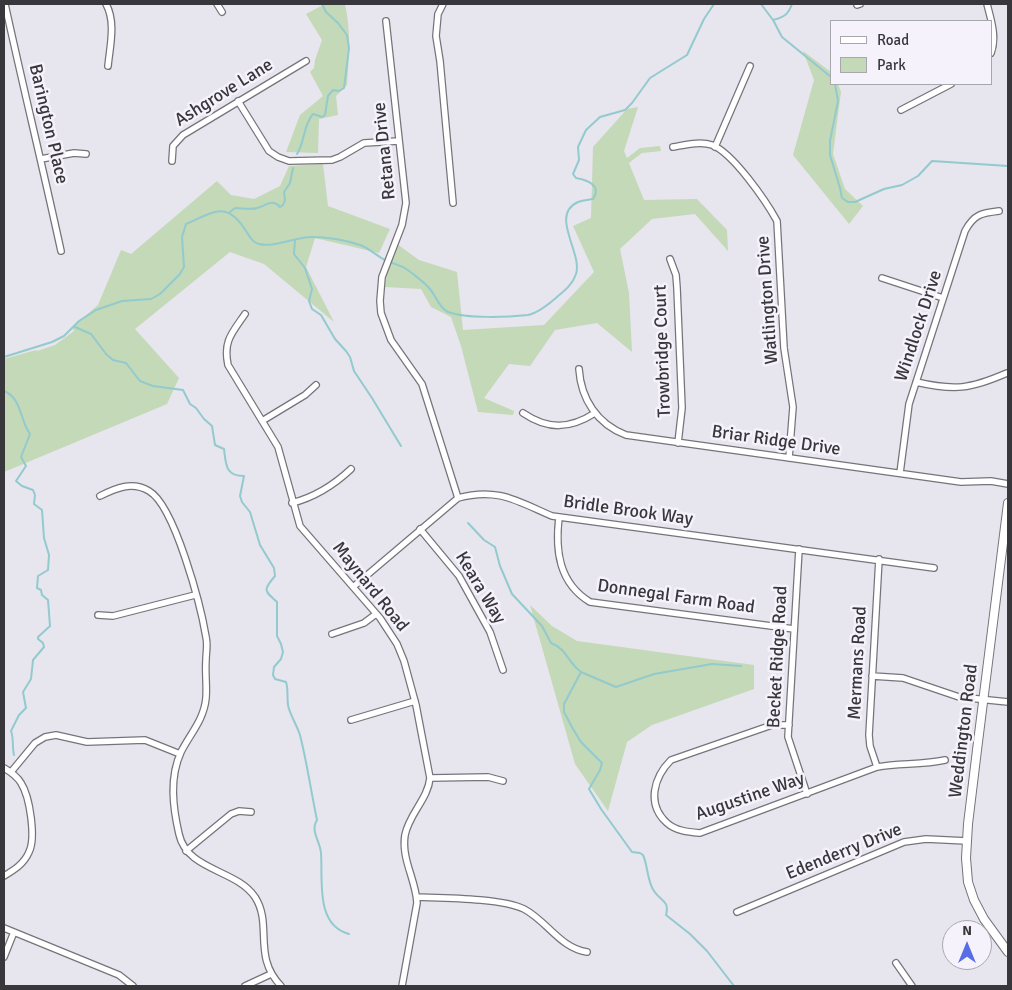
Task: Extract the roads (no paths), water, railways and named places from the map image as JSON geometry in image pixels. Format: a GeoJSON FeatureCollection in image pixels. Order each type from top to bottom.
{"type":"FeatureCollection","features":[{"type":"Feature","properties":{"kind":"main road","name":"Weddington Road"},"geometry":{"type":"LineString","coordinates":[[1008,503],[967,841],[967,877],[974,900],[984,919],[1008,952]]}},
{"type":"Feature","properties":{"kind":"street","name":"Barington Place"},"geometry":{"type":"LineString","coordinates":[[5,4],[61,252]]}},
{"type":"Feature","properties":{"kind":"street"},"geometry":{"type":"LineString","coordinates":[[106,4],[112,23],[108,66]]}},
{"type":"Feature","properties":{"kind":"street"},"geometry":{"type":"LineString","coordinates":[[217,4],[222,12]]}},
{"type":"Feature","properties":{"kind":"street"},"geometry":{"type":"LineString","coordinates":[[443,4],[438,14],[436,36],[453,203]]}},
{"type":"Feature","properties":{"kind":"street"},"geometry":{"type":"LineString","coordinates":[[987,4],[991,20]]}},
{"type":"Feature","properties":{"kind":"street","name":"Retana Drive"},"geometry":{"type":"LineString","coordinates":[[386,21],[406,203],[402,225],[384,268],[380,295],[383,322],[391,340],[422,384],[458,498]]}},
{"type":"Feature","properties":{"kind":"street"},"geometry":{"type":"LineString","coordinates":[[992,25],[994,34],[992,49]]}},
{"type":"Feature","properties":{"kind":"street","name":"Ashgrove Lane"},"geometry":{"type":"LineString","coordinates":[[172,162],[173,146],[177,140],[192,128],[306,61]]}},
{"type":"Feature","properties":{"kind":"street"},"geometry":{"type":"LineString","coordinates":[[673,147],[702,144],[715,147],[750,66]]}},
{"type":"Feature","properties":{"kind":"street"},"geometry":{"type":"LineString","coordinates":[[901,110],[949,85]]}},
{"type":"Feature","properties":{"kind":"street"},"geometry":{"type":"LineString","coordinates":[[238,101],[268,151],[289,161],[332,160],[364,143],[399,141]]}},
{"type":"Feature","properties":{"kind":"street","name":"Watlington Drive"},"geometry":{"type":"LineString","coordinates":[[715,147],[730,157],[770,208],[777,221],[784,348],[793,408],[789,458]]}},
{"type":"Feature","properties":{"kind":"street"},"geometry":{"type":"LineString","coordinates":[[41,159],[74,153],[86,154]]}},
{"type":"Feature","properties":{"kind":"street","name":"Windlock Drive"},"geometry":{"type":"LineString","coordinates":[[900,473],[908,415],[916,382],[969,224],[980,214],[999,211]]}},
{"type":"Feature","properties":{"kind":"street","name":"Trowbridge Court"},"geometry":{"type":"LineString","coordinates":[[670,259],[676,275],[677,288],[682,408],[678,443]]}},
{"type":"Feature","properties":{"kind":"street"},"geometry":{"type":"LineString","coordinates":[[882,278],[943,298]]}},
{"type":"Feature","properties":{"kind":"street","name":"Maynard Road"},"geometry":{"type":"LineString","coordinates":[[245,314],[229,336],[226,344],[226,356],[232,374],[278,446],[292,503],[300,526],[376,614],[387,628],[401,653],[415,701],[430,778]]}},
{"type":"Feature","properties":{"kind":"street","name":"Briar Ridge Drive"},"geometry":{"type":"LineString","coordinates":[[580,369],[581,387],[589,406],[604,423],[626,435],[961,482],[991,481],[1008,484]]}},
{"type":"Feature","properties":{"kind":"street"},"geometry":{"type":"LineString","coordinates":[[916,382],[938,387],[964,387],[988,381],[1006,373]]}},
{"type":"Feature","properties":{"kind":"street"},"geometry":{"type":"LineString","coordinates":[[262,421],[316,385]]}},
{"type":"Feature","properties":{"kind":"street"},"geometry":{"type":"LineString","coordinates":[[523,413],[541,423],[562,425],[574,424],[595,413]]}},
{"type":"Feature","properties":{"kind":"street"},"geometry":{"type":"LineString","coordinates":[[292,503],[305,500],[325,490],[351,469]]}},
{"type":"Feature","properties":{"kind":"street"},"geometry":{"type":"LineString","coordinates":[[100,496],[115,488],[132,486],[147,489],[158,498],[170,519],[181,545],[207,644],[206,699],[201,718],[180,754],[173,787],[178,832],[186,851],[196,860],[241,884],[256,898],[262,914],[264,950],[271,974],[280,986]]}},
{"type":"Feature","properties":{"kind":"street","name":"Bridle Brook Way"},"geometry":{"type":"LineString","coordinates":[[353,587],[458,498],[486,493],[501,495],[522,502],[552,516],[934,568]]}},
{"type":"Feature","properties":{"kind":"street","name":"Donnegal Farm Road"},"geometry":{"type":"LineString","coordinates":[[559,517],[557,547],[566,578],[579,595],[590,602],[794,629]]}},
{"type":"Feature","properties":{"kind":"street","name":"Keara Way"},"geometry":{"type":"LineString","coordinates":[[420,529],[459,576],[490,632],[503,670]]}},
{"type":"Feature","properties":{"kind":"street","name":"Becket Ridge Road"},"geometry":{"type":"LineString","coordinates":[[799,549],[788,737],[807,794]]}},
{"type":"Feature","properties":{"kind":"street","name":"Mermans Road"},"geometry":{"type":"LineString","coordinates":[[877,767],[870,746],[869,735],[879,560]]}},
{"type":"Feature","properties":{"kind":"street"},"geometry":{"type":"LineString","coordinates":[[98,615],[113,616],[195,595]]}},
{"type":"Feature","properties":{"kind":"street"},"geometry":{"type":"LineString","coordinates":[[332,634],[357,626],[376,614]]}},
{"type":"Feature","properties":{"kind":"street"},"geometry":{"type":"LineString","coordinates":[[872,676],[903,678],[959,697],[1008,702]]}},
{"type":"Feature","properties":{"kind":"street"},"geometry":{"type":"LineString","coordinates":[[351,720],[415,701]]}},
{"type":"Feature","properties":{"kind":"street","name":"Augustine Way"},"geometry":{"type":"LineString","coordinates":[[789,725],[772,725],[672,760],[663,768],[654,788],[658,810],[666,822],[688,832],[700,833],[877,767],[895,763],[919,764],[945,760]]}},
{"type":"Feature","properties":{"kind":"street"},"geometry":{"type":"LineString","coordinates":[[11,772],[35,743],[50,736],[60,735],[87,742],[145,740],[180,754]]}},
{"type":"Feature","properties":{"kind":"street"},"geometry":{"type":"LineString","coordinates":[[4,768],[18,778],[25,791],[32,840],[29,852],[23,861],[4,876]]}},
{"type":"Feature","properties":{"kind":"street"},"geometry":{"type":"LineString","coordinates":[[402,986],[417,897],[405,856],[405,836],[409,824],[428,790],[430,778],[488,777],[503,781]]}},
{"type":"Feature","properties":{"kind":"street"},"geometry":{"type":"LineString","coordinates":[[186,851],[230,814],[239,811],[252,812]]}},
{"type":"Feature","properties":{"kind":"street","name":"Edenderry Drive"},"geometry":{"type":"LineString","coordinates":[[737,912],[904,842],[926,839],[967,841]]}},
{"type":"Feature","properties":{"kind":"street"},"geometry":{"type":"LineString","coordinates":[[417,897],[483,901],[517,906],[527,911],[571,948],[587,952]]}},
{"type":"Feature","properties":{"kind":"street"},"geometry":{"type":"LineString","coordinates":[[4,928],[119,975],[133,986]]}},
{"type":"Feature","properties":{"kind":"street"},"geometry":{"type":"LineString","coordinates":[[4,957],[14,932]]}},
{"type":"Feature","properties":{"kind":"street"},"geometry":{"type":"LineString","coordinates":[[896,963],[911,986]]}},
{"type":"Feature","properties":{"kind":"street"},"geometry":{"type":"LineString","coordinates":[[245,986],[271,974]]}},
{"type":"Feature","properties":{"kind":"waterway"},"geometry":{"type":"LineString","coordinates":[[297,154],[310,118],[313,114],[322,117],[325,115],[328,96],[333,90],[339,91],[344,88],[349,48],[347,35],[326,12],[322,4]]}},
{"type":"Feature","properties":{"kind":"waterway"},"geometry":{"type":"LineString","coordinates":[[4,357],[52,342],[64,336],[79,321],[96,310],[122,301],[151,299],[160,294],[180,274],[184,267],[182,237],[186,224],[219,211],[233,215],[251,239],[259,244],[271,245],[311,237],[336,239],[363,246],[383,259],[403,267],[413,274],[430,289],[440,305],[448,312],[466,316],[488,317],[528,315],[536,312],[565,290],[576,274],[577,265],[566,225],[566,216],[570,208],[578,202],[593,199],[596,190],[592,184],[576,178],[573,174],[579,160],[578,147],[586,130],[600,117],[625,110],[650,78],[687,55],[704,19],[714,4]]}},
{"type":"Feature","properties":{"kind":"waterway"},"geometry":{"type":"LineString","coordinates":[[761,4],[773,20],[782,37],[830,76]]}},
{"type":"Feature","properties":{"kind":"waterway"},"geometry":{"type":"LineString","coordinates":[[773,20],[785,15],[792,4]]}},
{"type":"Feature","properties":{"kind":"waterway"},"geometry":{"type":"LineString","coordinates":[[835,85],[838,101],[830,141],[830,155],[842,198],[848,202],[855,202],[884,189],[902,185],[918,176],[932,161],[1008,166]]}},
{"type":"Feature","properties":{"kind":"waterway"},"geometry":{"type":"LineString","coordinates":[[230,212],[235,208],[255,209],[272,203],[280,207],[283,205],[285,200],[284,192],[290,183],[293,168]]}},
{"type":"Feature","properties":{"kind":"waterway"},"geometry":{"type":"LineString","coordinates":[[295,240],[294,254],[305,268],[312,289],[309,301],[312,309],[321,315],[335,339],[350,357],[354,371],[401,446]]}},
{"type":"Feature","properties":{"kind":"waterway"},"geometry":{"type":"LineString","coordinates":[[75,327],[91,334],[113,360],[126,363],[140,381],[153,386],[183,390],[190,404],[212,426],[215,445],[224,449],[226,464],[230,471],[233,474],[244,476],[240,496],[250,512],[260,545],[274,568],[275,576],[268,585],[267,590],[277,602],[277,636],[283,652],[281,659],[274,667],[273,675],[275,679],[286,682],[288,706],[300,735],[317,820],[315,832],[321,853],[323,900],[331,921],[338,929],[349,934]]}},
{"type":"Feature","properties":{"kind":"waterway"},"geometry":{"type":"LineString","coordinates":[[4,391],[10,394],[18,404],[30,434],[21,457],[26,466],[16,481],[22,486],[33,490],[35,495],[34,504],[42,510],[44,538],[49,555],[48,570],[38,576],[37,588],[41,590],[42,595],[48,600],[50,626],[38,637],[44,647],[33,660],[31,679],[23,692],[26,708],[19,715],[11,731],[14,755]]}},
{"type":"Feature","properties":{"kind":"waterway"},"geometry":{"type":"LineString","coordinates":[[468,523],[484,540],[495,547],[500,566],[512,594],[542,626],[551,643],[561,649],[581,672],[616,687],[654,674],[712,664],[741,666]]}},
{"type":"Feature","properties":{"kind":"waterway"},"geometry":{"type":"LineString","coordinates":[[581,672],[564,704],[564,712],[581,742],[602,763],[589,789],[632,852],[643,855],[652,887],[656,894],[666,903],[666,915],[690,934],[707,951],[734,986]]}}]}
